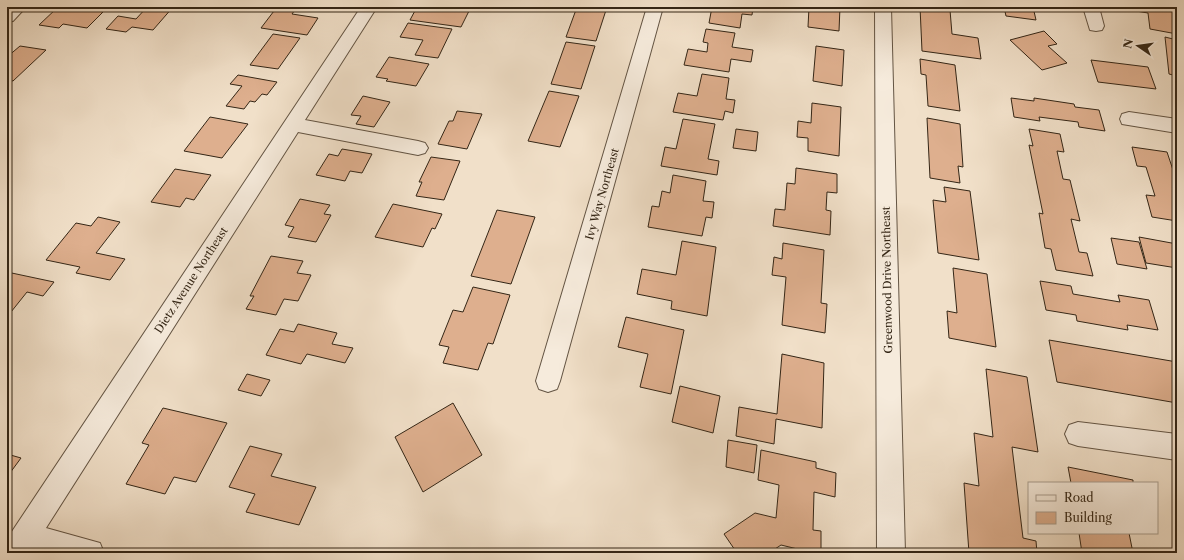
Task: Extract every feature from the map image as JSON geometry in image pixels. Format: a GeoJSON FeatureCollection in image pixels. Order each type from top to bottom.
{"type":"FeatureCollection","features":[{"type":"Feature","properties":{"kind":"street"},"geometry":{"type":"LineString","coordinates":[[7,17],[18,7]]}},
{"type":"Feature","properties":{"kind":"street","name":"Dietz Avenue Northeast"},"geometry":{"type":"LineString","coordinates":[[20,544],[369,7]]}},
{"type":"Feature","properties":{"kind":"street","name":"Ivy Way Northeast"},"geometry":{"type":"LineString","coordinates":[[548,381],[655,7]]}},
{"type":"Feature","properties":{"kind":"street","name":"Greenwood Drive Northeast"},"geometry":{"type":"LineString","coordinates":[[883,7],[891,553]]}},
{"type":"Feature","properties":{"kind":"street"},"geometry":{"type":"LineString","coordinates":[[1091,7],[1096,26]]}},
{"type":"Feature","properties":{"kind":"street"},"geometry":{"type":"LineString","coordinates":[[1128,119],[1177,126]]}},
{"type":"Feature","properties":{"kind":"street"},"geometry":{"type":"LineString","coordinates":[[292,124],[418,148]]}},
{"type":"Feature","properties":{"kind":"street"},"geometry":{"type":"LineString","coordinates":[[1078,434],[1177,447]]}},
{"type":"Feature","properties":{"kind":"street"},"geometry":{"type":"LineString","coordinates":[[20,544],[90,553]]}},
{"type":"Feature","properties":{"kind":"building"},"geometry":{"type":"Polygon","coordinates":[[[58,7],[76,7],[103,12],[87,28],[63,24],[59,28],[39,25],[58,7]]]}},
{"type":"Feature","properties":{"kind":"building"},"geometry":{"type":"Polygon","coordinates":[[[147,7],[173,7],[153,30],[132,27],[126,32],[106,29],[118,16],[136,19],[147,7]]]}},
{"type":"Feature","properties":{"kind":"building"},"geometry":{"type":"Polygon","coordinates":[[[277,7],[297,7],[292,14],[318,18],[307,35],[261,28],[277,7]]]}},
{"type":"Feature","properties":{"kind":"building"},"geometry":{"type":"Polygon","coordinates":[[[417,7],[471,7],[461,27],[410,20],[417,7]]]}},
{"type":"Feature","properties":{"kind":"building"},"geometry":{"type":"Polygon","coordinates":[[[577,7],[607,7],[596,41],[566,37],[577,7]]]}},
{"type":"Feature","properties":{"kind":"building"},"geometry":{"type":"Polygon","coordinates":[[[712,7],[753,7],[752,15],[742,14],[740,28],[709,23],[712,7]]]}},
{"type":"Feature","properties":{"kind":"building"},"geometry":{"type":"Polygon","coordinates":[[[809,7],[840,7],[839,31],[808,27],[809,7]]]}},
{"type":"Feature","properties":{"kind":"building"},"geometry":{"type":"Polygon","coordinates":[[[920,7],[950,10],[952,34],[978,38],[981,59],[922,51],[920,7]]]}},
{"type":"Feature","properties":{"kind":"building"},"geometry":{"type":"Polygon","coordinates":[[[1004,7],[1033,7],[1036,20],[1006,16],[1004,7]]]}},
{"type":"Feature","properties":{"kind":"building"},"geometry":{"type":"Polygon","coordinates":[[[1135,7],[1177,8],[1177,34],[1150,29],[1148,13],[1136,11],[1135,7]]]}},
{"type":"Feature","properties":{"kind":"building"},"geometry":{"type":"Polygon","coordinates":[[[408,23],[452,29],[438,58],[415,55],[423,40],[400,37],[408,23]]]}},
{"type":"Feature","properties":{"kind":"building"},"geometry":{"type":"Polygon","coordinates":[[[706,29],[735,33],[732,47],[753,50],[751,62],[731,59],[729,72],[684,65],[688,49],[707,52],[708,43],[703,42],[706,29]]]}},
{"type":"Feature","properties":{"kind":"building"},"geometry":{"type":"Polygon","coordinates":[[[1044,31],[1057,44],[1048,46],[1067,63],[1042,70],[1010,40],[1044,31]]]}},
{"type":"Feature","properties":{"kind":"building"},"geometry":{"type":"Polygon","coordinates":[[[273,34],[300,38],[278,69],[250,65],[273,34]]]}},
{"type":"Feature","properties":{"kind":"building"},"geometry":{"type":"Polygon","coordinates":[[[1165,37],[1177,40],[1177,76],[1169,74],[1165,37]]]}},
{"type":"Feature","properties":{"kind":"building"},"geometry":{"type":"Polygon","coordinates":[[[566,42],[595,46],[581,89],[551,84],[566,42]]]}},
{"type":"Feature","properties":{"kind":"building"},"geometry":{"type":"Polygon","coordinates":[[[20,46],[46,50],[13,81],[7,80],[7,57],[20,46]]]}},
{"type":"Feature","properties":{"kind":"building"},"geometry":{"type":"Polygon","coordinates":[[[816,46],[844,50],[842,86],[813,81],[816,46]]]}},
{"type":"Feature","properties":{"kind":"building"},"geometry":{"type":"Polygon","coordinates":[[[389,57],[429,64],[416,86],[386,81],[388,79],[376,77],[389,57]]]}},
{"type":"Feature","properties":{"kind":"building"},"geometry":{"type":"Polygon","coordinates":[[[920,59],[955,65],[960,111],[928,106],[926,75],[921,74],[920,59]]]}},
{"type":"Feature","properties":{"kind":"building"},"geometry":{"type":"Polygon","coordinates":[[[1091,60],[1148,67],[1156,89],[1098,82],[1091,60]]]}},
{"type":"Feature","properties":{"kind":"building"},"geometry":{"type":"Polygon","coordinates":[[[702,74],[729,78],[726,99],[735,100],[733,113],[725,111],[723,120],[673,112],[678,93],[697,96],[702,74]]]}},
{"type":"Feature","properties":{"kind":"building"},"geometry":{"type":"Polygon","coordinates":[[[238,75],[277,82],[267,95],[262,94],[255,102],[250,101],[244,109],[226,106],[242,86],[230,84],[238,75]]]}},
{"type":"Feature","properties":{"kind":"building"},"geometry":{"type":"Polygon","coordinates":[[[549,91],[579,96],[560,147],[528,141],[549,91]]]}},
{"type":"Feature","properties":{"kind":"building"},"geometry":{"type":"Polygon","coordinates":[[[363,96],[390,102],[374,127],[356,124],[361,116],[351,115],[363,96]]]}},
{"type":"Feature","properties":{"kind":"building"},"geometry":{"type":"Polygon","coordinates":[[[1011,98],[1034,101],[1034,98],[1074,104],[1075,107],[1099,110],[1105,131],[1079,127],[1078,122],[1039,117],[1040,121],[1014,117],[1011,98]]]}},
{"type":"Feature","properties":{"kind":"building"},"geometry":{"type":"Polygon","coordinates":[[[812,103],[841,107],[839,156],[808,151],[808,138],[797,137],[798,121],[811,123],[812,103]]]}},
{"type":"Feature","properties":{"kind":"building"},"geometry":{"type":"Polygon","coordinates":[[[457,111],[482,114],[467,149],[438,144],[449,121],[453,121],[457,111]]]}},
{"type":"Feature","properties":{"kind":"building"},"geometry":{"type":"Polygon","coordinates":[[[210,117],[248,124],[222,158],[184,151],[210,117]]]}},
{"type":"Feature","properties":{"kind":"building"},"geometry":{"type":"Polygon","coordinates":[[[927,118],[960,124],[963,167],[958,166],[960,183],[930,178],[927,118]]]}},
{"type":"Feature","properties":{"kind":"building"},"geometry":{"type":"Polygon","coordinates":[[[683,119],[715,124],[708,159],[719,161],[717,175],[661,166],[665,147],[676,149],[683,119]]]}},
{"type":"Feature","properties":{"kind":"building"},"geometry":{"type":"Polygon","coordinates":[[[736,129],[758,132],[756,151],[733,148],[736,129]]]}},
{"type":"Feature","properties":{"kind":"building"},"geometry":{"type":"Polygon","coordinates":[[[1029,129],[1060,134],[1064,152],[1057,151],[1063,179],[1070,180],[1080,221],[1071,219],[1079,252],[1087,253],[1093,276],[1056,270],[1051,249],[1045,248],[1039,213],[1043,214],[1029,145],[1033,146],[1029,129]]]}},
{"type":"Feature","properties":{"kind":"building"},"geometry":{"type":"Polygon","coordinates":[[[1132,147],[1167,152],[1177,182],[1177,201],[1175,200],[1177,207],[1177,221],[1152,217],[1146,195],[1155,196],[1146,167],[1137,166],[1132,147]]]}},
{"type":"Feature","properties":{"kind":"building"},"geometry":{"type":"Polygon","coordinates":[[[342,149],[372,154],[362,173],[350,171],[345,181],[316,175],[329,154],[338,156],[342,149]]]}},
{"type":"Feature","properties":{"kind":"building"},"geometry":{"type":"Polygon","coordinates":[[[431,157],[460,161],[444,200],[416,196],[422,182],[419,182],[431,157]]]}},
{"type":"Feature","properties":{"kind":"building"},"geometry":{"type":"Polygon","coordinates":[[[796,168],[837,174],[837,193],[827,192],[826,210],[831,211],[830,235],[773,226],[775,209],[785,210],[787,183],[795,184],[796,168]]]}},
{"type":"Feature","properties":{"kind":"building"},"geometry":{"type":"Polygon","coordinates":[[[175,169],[211,175],[194,200],[186,198],[180,207],[151,202],[175,169]]]}},
{"type":"Feature","properties":{"kind":"building"},"geometry":{"type":"Polygon","coordinates":[[[673,175],[706,181],[703,201],[714,202],[712,218],[706,217],[702,236],[648,227],[652,206],[659,207],[662,191],[670,193],[673,175]]]}},
{"type":"Feature","properties":{"kind":"building"},"geometry":{"type":"Polygon","coordinates":[[[944,187],[970,191],[979,260],[938,253],[933,200],[946,202],[944,187]]]}},
{"type":"Feature","properties":{"kind":"building"},"geometry":{"type":"Polygon","coordinates":[[[300,199],[330,205],[324,214],[331,215],[316,242],[288,237],[294,227],[285,225],[300,199]]]}},
{"type":"Feature","properties":{"kind":"building"},"geometry":{"type":"Polygon","coordinates":[[[393,204],[442,214],[435,229],[432,228],[423,247],[375,237],[393,204]]]}},
{"type":"Feature","properties":{"kind":"building"},"geometry":{"type":"Polygon","coordinates":[[[497,210],[535,217],[511,284],[471,276],[497,210]]]}},
{"type":"Feature","properties":{"kind":"building"},"geometry":{"type":"Polygon","coordinates":[[[98,217],[120,222],[96,253],[125,259],[110,280],[76,273],[80,267],[46,260],[76,223],[91,226],[98,217]]]}},
{"type":"Feature","properties":{"kind":"building"},"geometry":{"type":"Polygon","coordinates":[[[1139,237],[1177,244],[1177,268],[1146,263],[1139,237]]]}},
{"type":"Feature","properties":{"kind":"building"},"geometry":{"type":"Polygon","coordinates":[[[1111,238],[1139,242],[1147,269],[1117,264],[1111,238]]]}},
{"type":"Feature","properties":{"kind":"building"},"geometry":{"type":"Polygon","coordinates":[[[682,241],[716,247],[707,316],[671,309],[672,301],[637,294],[642,269],[676,275],[682,241]]]}},
{"type":"Feature","properties":{"kind":"building"},"geometry":{"type":"Polygon","coordinates":[[[783,243],[824,250],[821,303],[827,304],[825,333],[782,325],[786,277],[772,275],[774,257],[782,259],[783,243]]]}},
{"type":"Feature","properties":{"kind":"building"},"geometry":{"type":"Polygon","coordinates":[[[271,256],[303,261],[297,273],[311,275],[298,301],[284,299],[276,315],[246,309],[254,296],[250,296],[271,256]]]}},
{"type":"Feature","properties":{"kind":"building"},"geometry":{"type":"Polygon","coordinates":[[[953,268],[987,274],[996,347],[949,338],[947,311],[957,313],[953,268]]]}},
{"type":"Feature","properties":{"kind":"building"},"geometry":{"type":"Polygon","coordinates":[[[7,272],[54,282],[43,296],[27,292],[7,317],[7,272]]]}},
{"type":"Feature","properties":{"kind":"building"},"geometry":{"type":"Polygon","coordinates":[[[1040,281],[1071,286],[1073,294],[1120,302],[1118,295],[1149,300],[1158,330],[1127,325],[1128,330],[1077,321],[1076,315],[1046,310],[1040,281]]]}},
{"type":"Feature","properties":{"kind":"building"},"geometry":{"type":"Polygon","coordinates":[[[473,287],[510,295],[493,344],[488,343],[478,370],[443,363],[449,347],[439,345],[453,310],[463,312],[473,287]]]}},
{"type":"Feature","properties":{"kind":"building"},"geometry":{"type":"Polygon","coordinates":[[[626,317],[684,330],[671,394],[640,387],[648,354],[618,347],[626,317]]]}},
{"type":"Feature","properties":{"kind":"building"},"geometry":{"type":"Polygon","coordinates":[[[298,324],[337,333],[332,344],[353,348],[345,363],[307,354],[301,364],[266,355],[280,329],[294,332],[298,324]]]}},
{"type":"Feature","properties":{"kind":"building"},"geometry":{"type":"Polygon","coordinates":[[[1049,340],[1177,362],[1177,403],[1057,382],[1049,340]]]}},
{"type":"Feature","properties":{"kind":"building"},"geometry":{"type":"Polygon","coordinates":[[[782,354],[824,363],[822,428],[776,419],[774,444],[736,436],[739,407],[777,414],[782,354]]]}},
{"type":"Feature","properties":{"kind":"building"},"geometry":{"type":"Polygon","coordinates":[[[986,369],[1027,377],[1038,452],[1012,447],[1023,538],[1036,541],[1037,553],[969,553],[964,483],[979,486],[974,433],[993,437],[986,369]]]}},
{"type":"Feature","properties":{"kind":"building"},"geometry":{"type":"Polygon","coordinates":[[[247,374],[270,380],[261,396],[238,390],[247,374]]]}},
{"type":"Feature","properties":{"kind":"building"},"geometry":{"type":"Polygon","coordinates":[[[680,386],[720,396],[713,433],[672,422],[680,386]]]}},
{"type":"Feature","properties":{"kind":"building"},"geometry":{"type":"Polygon","coordinates":[[[453,403],[482,455],[423,492],[395,437],[453,403]]]}},
{"type":"Feature","properties":{"kind":"building"},"geometry":{"type":"Polygon","coordinates":[[[163,408],[227,423],[196,482],[174,477],[165,494],[126,484],[149,445],[142,443],[163,408]]]}},
{"type":"Feature","properties":{"kind":"building"},"geometry":{"type":"Polygon","coordinates":[[[728,440],[757,445],[754,473],[726,467],[728,440]]]}},
{"type":"Feature","properties":{"kind":"building"},"geometry":{"type":"Polygon","coordinates":[[[250,446],[282,454],[271,476],[316,487],[299,525],[246,512],[255,494],[229,487],[250,446]]]}},
{"type":"Feature","properties":{"kind":"building"},"geometry":{"type":"Polygon","coordinates":[[[761,450],[816,462],[816,468],[836,473],[835,497],[814,492],[813,530],[821,531],[821,553],[814,553],[781,545],[769,553],[737,553],[724,534],[755,513],[776,518],[779,485],[758,480],[761,450]]]}},
{"type":"Feature","properties":{"kind":"building"},"geometry":{"type":"Polygon","coordinates":[[[7,454],[21,458],[7,477],[7,454]]]}},
{"type":"Feature","properties":{"kind":"building"},"geometry":{"type":"Polygon","coordinates":[[[1068,467],[1133,480],[1133,482],[1071,482],[1068,467]]]}},
{"type":"Feature","properties":{"kind":"building"},"geometry":{"type":"Polygon","coordinates":[[[1079,534],[1129,534],[1133,553],[1082,553],[1079,534]]]}}]}
